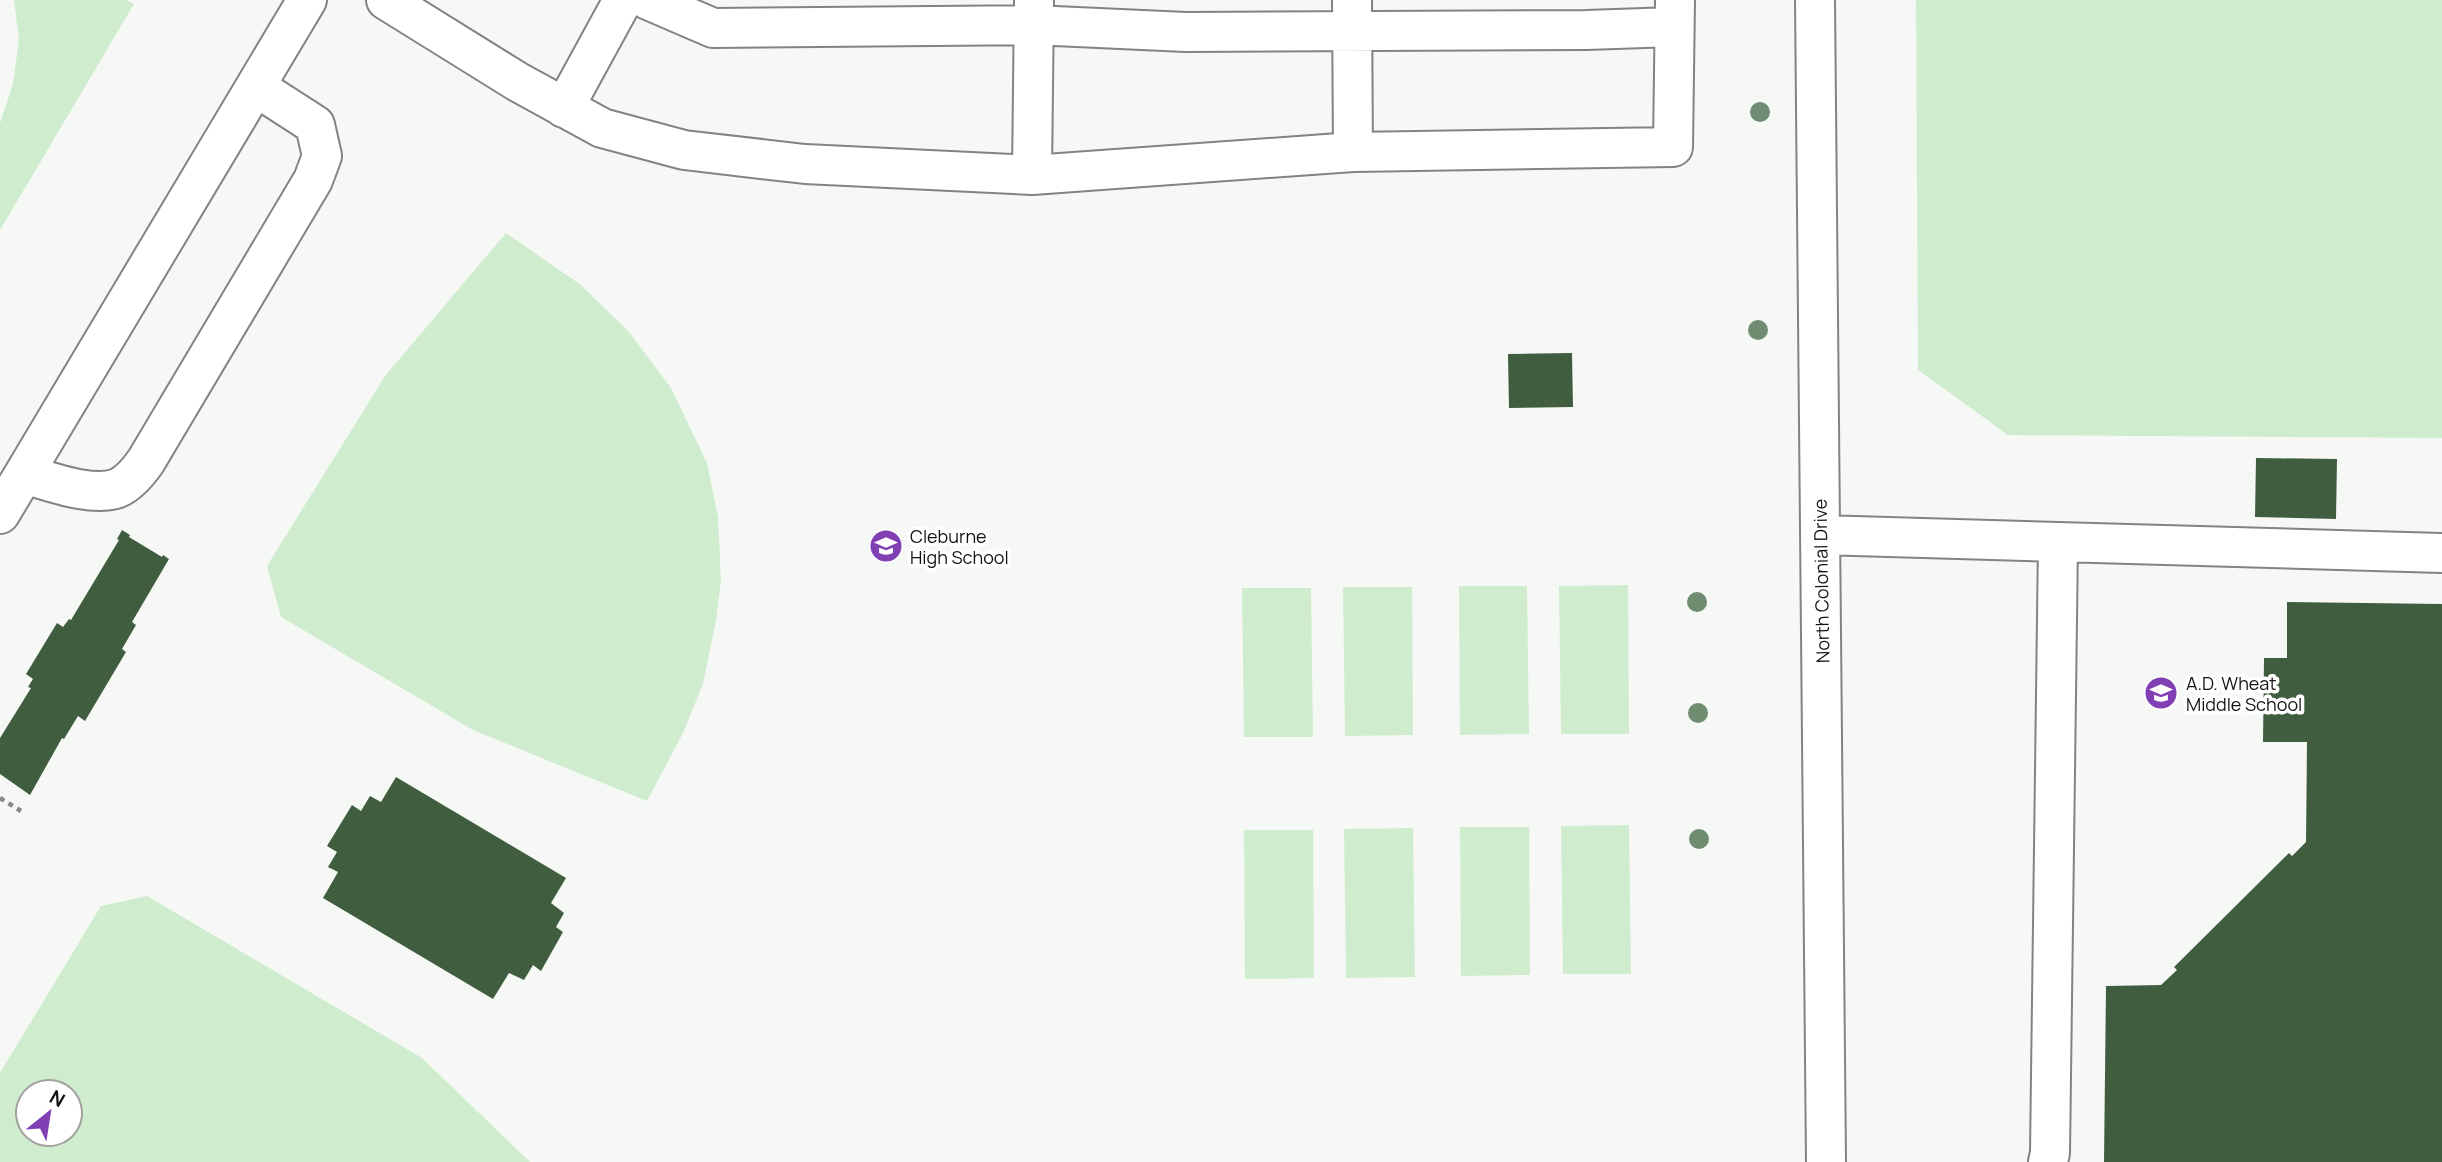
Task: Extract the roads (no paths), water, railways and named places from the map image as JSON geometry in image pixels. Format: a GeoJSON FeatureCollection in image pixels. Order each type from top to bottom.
{"type":"FeatureCollection","features":[{"type":"Feature","properties":{"kind":"street"},"geometry":{"type":"LineString","coordinates":[[0,514],[307,0]]}},
{"type":"Feature","properties":{"kind":"street"},"geometry":{"type":"LineString","coordinates":[[386,0],[518,82],[602,128],[684,150],[805,164],[1032,175],[1353,152],[1673,147],[1674,13],[1586,30],[1352,15],[1186,32],[1034,13],[713,28],[648,0]]}},
{"type":"Feature","properties":{"kind":"street"},"geometry":{"type":"LineString","coordinates":[[564,108],[623,0]]}},
{"type":"Feature","properties":{"kind":"street","name":"North Colonial Drive"},"geometry":{"type":"LineString","coordinates":[[1815,0],[1826,1162]]}},
{"type":"Feature","properties":{"kind":"street"},"geometry":{"type":"LineString","coordinates":[[1032,175],[1034,13]]}},
{"type":"Feature","properties":{"kind":"street"},"geometry":{"type":"LineString","coordinates":[[1352,15],[1353,152]]}},
{"type":"Feature","properties":{"kind":"street"},"geometry":{"type":"LineString","coordinates":[[24,474],[92,492],[117,488],[135,475],[146,461],[313,180],[322,156],[314,125],[256,87]]}},
{"type":"Feature","properties":{"kind":"street"},"geometry":{"type":"LineString","coordinates":[[1820,535],[2442,553]]}},
{"type":"Feature","properties":{"kind":"street"},"geometry":{"type":"LineString","coordinates":[[2048,1162],[2057,542]]}},
{"type":"Feature","properties":{"kind":"place","name":"Cleburne High School"},"geometry":{"type":"Point","coordinates":[886,546]}},
{"type":"Feature","properties":{"kind":"place","name":"A.D. Wheat Middle School"},"geometry":{"type":"Point","coordinates":[2161,693]}}]}
